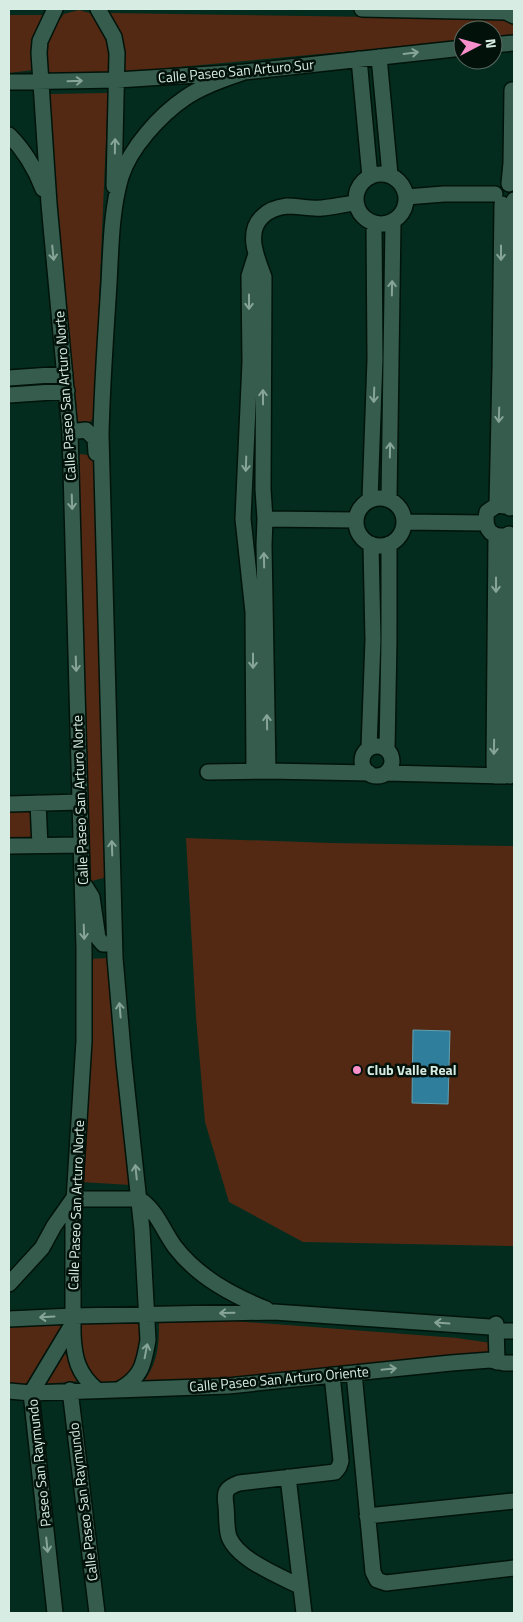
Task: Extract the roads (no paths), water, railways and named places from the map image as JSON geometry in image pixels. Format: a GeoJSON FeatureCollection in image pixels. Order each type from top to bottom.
{"type":"FeatureCollection","features":[{"type":"Feature","properties":{"kind":"street","name":"Calle Paseo San Arturo Norte"},"geometry":{"type":"LineString","coordinates":[[55,9],[40,41],[49,204],[70,432],[80,802],[84,1041],[74,1199],[73,1319],[74,1348],[79,1368],[87,1381],[97,1390]]}},
{"type":"Feature","properties":{"kind":"street"},"geometry":{"type":"LineString","coordinates":[[98,9],[114,37],[117,53],[114,212],[102,384],[101,435],[114,943],[124,1062],[139,1199],[148,1314],[148,1340],[145,1358],[132,1383],[120,1389]]}},
{"type":"Feature","properties":{"kind":"street"},"geometry":{"type":"LineString","coordinates":[[362,9],[506,12],[514,16]]}},
{"type":"Feature","properties":{"kind":"street","name":"Calle Paseo San Arturo Sur"},"geometry":{"type":"LineString","coordinates":[[9,82],[117,80],[244,72],[453,49]]}},
{"type":"Feature","properties":{"kind":"street"},"geometry":{"type":"LineString","coordinates":[[379,56],[390,176]]}},
{"type":"Feature","properties":{"kind":"street"},"geometry":{"type":"LineString","coordinates":[[359,59],[370,177]]}},
{"type":"Feature","properties":{"kind":"street"},"geometry":{"type":"LineString","coordinates":[[114,212],[125,169],[136,148],[164,115],[186,97],[216,82],[244,72]]}},
{"type":"Feature","properties":{"kind":"street"},"geometry":{"type":"LineString","coordinates":[[386,773],[506,776],[501,642],[506,532],[489,531],[485,523],[487,512],[507,509],[512,438],[506,369],[506,199],[499,185],[511,186],[512,90]]}},
{"type":"Feature","properties":{"kind":"street","name":"Calle Paseo San Arturo Norte"},"geometry":{"type":"LineString","coordinates":[[9,135],[18,144],[37,172],[49,204]]}},
{"type":"Feature","properties":{"kind":"street"},"geometry":{"type":"LineString","coordinates":[[380,174],[390,176],[398,180],[403,188],[406,197],[405,207],[400,216],[393,222],[374,224],[359,212],[356,203],[357,192],[362,183],[370,177],[380,174]]}},
{"type":"Feature","properties":{"kind":"street"},"geometry":{"type":"LineString","coordinates":[[406,197],[444,194],[506,199]]}},
{"type":"Feature","properties":{"kind":"street"},"geometry":{"type":"LineString","coordinates":[[259,634],[253,612],[243,519],[264,277],[256,254],[253,237],[256,223],[265,214],[274,209],[287,206],[322,208],[356,203]]}},
{"type":"Feature","properties":{"kind":"street"},"geometry":{"type":"LineString","coordinates":[[389,499],[393,222]]}},
{"type":"Feature","properties":{"kind":"street"},"geometry":{"type":"LineString","coordinates":[[370,499],[375,359],[374,224]]}},
{"type":"Feature","properties":{"kind":"street"},"geometry":{"type":"LineString","coordinates":[[375,359],[391,359]]}},
{"type":"Feature","properties":{"kind":"street"},"geometry":{"type":"LineString","coordinates":[[257,362],[265,519],[259,634],[261,771]]}},
{"type":"Feature","properties":{"kind":"street"},"geometry":{"type":"LineString","coordinates":[[9,378],[65,374]]}},
{"type":"Feature","properties":{"kind":"street"},"geometry":{"type":"LineString","coordinates":[[9,395],[67,391]]}},
{"type":"Feature","properties":{"kind":"street"},"geometry":{"type":"LineString","coordinates":[[70,432],[86,430],[95,439],[98,482],[102,488]]}},
{"type":"Feature","properties":{"kind":"street"},"geometry":{"type":"LineString","coordinates":[[380,497],[389,499],[397,504],[402,512],[404,522],[402,532],[397,540],[388,544],[380,546],[371,544],[359,535],[355,520],[358,512],[363,504],[370,499],[380,497]]}},
{"type":"Feature","properties":{"kind":"street"},"geometry":{"type":"LineString","coordinates":[[244,502],[254,499],[264,502]]}},
{"type":"Feature","properties":{"kind":"street"},"geometry":{"type":"LineString","coordinates":[[265,519],[355,520]]}},
{"type":"Feature","properties":{"kind":"street"},"geometry":{"type":"LineString","coordinates":[[404,522],[485,523]]}},
{"type":"Feature","properties":{"kind":"street"},"geometry":{"type":"LineString","coordinates":[[245,538],[255,540],[264,537]]}},
{"type":"Feature","properties":{"kind":"street"},"geometry":{"type":"LineString","coordinates":[[370,748],[373,640],[371,544]]}},
{"type":"Feature","properties":{"kind":"street"},"geometry":{"type":"LineString","coordinates":[[387,750],[388,544]]}},
{"type":"Feature","properties":{"kind":"street"},"geometry":{"type":"LineString","coordinates":[[373,640],[389,640]]}},
{"type":"Feature","properties":{"kind":"street"},"geometry":{"type":"LineString","coordinates":[[208,772],[369,773],[381,776],[391,768],[391,755],[387,750],[378,746],[370,748],[365,753],[362,760],[364,768],[369,773]]}},
{"type":"Feature","properties":{"kind":"street"},"geometry":{"type":"LineString","coordinates":[[9,804],[80,802]]}},
{"type":"Feature","properties":{"kind":"street"},"geometry":{"type":"LineString","coordinates":[[38,803],[40,846]]}},
{"type":"Feature","properties":{"kind":"street"},"geometry":{"type":"LineString","coordinates":[[9,846],[81,845]]}},
{"type":"Feature","properties":{"kind":"street"},"geometry":{"type":"LineString","coordinates":[[82,883],[92,897],[98,938],[103,944],[114,943]]}},
{"type":"Feature","properties":{"kind":"street"},"geometry":{"type":"LineString","coordinates":[[9,1284],[42,1248],[54,1226],[74,1199],[139,1199],[146,1203],[154,1212],[165,1234],[176,1249],[201,1273],[227,1292],[274,1312]]}},
{"type":"Feature","properties":{"kind":"street"},"geometry":{"type":"LineString","coordinates":[[9,1319],[73,1319],[148,1314],[274,1312],[494,1327],[502,1331],[514,1331]]}},
{"type":"Feature","properties":{"kind":"street","name":"Paseo San Raymundo"},"geometry":{"type":"LineString","coordinates":[[55,1613],[31,1393],[73,1319]]}},
{"type":"Feature","properties":{"kind":"street"},"geometry":{"type":"LineString","coordinates":[[494,1327],[502,1322],[514,1322]]}},
{"type":"Feature","properties":{"kind":"street"},"geometry":{"type":"LineString","coordinates":[[494,1327],[495,1360]]}},
{"type":"Feature","properties":{"kind":"street","name":"Calle Paseo San Arturo Oriente"},"geometry":{"type":"LineString","coordinates":[[495,1360],[506,1353],[514,1353]]}},
{"type":"Feature","properties":{"kind":"street","name":"Calle Paseo San Arturo Oriente"},"geometry":{"type":"LineString","coordinates":[[9,1391],[31,1393],[70,1390],[228,1386],[495,1360],[514,1363]]}},
{"type":"Feature","properties":{"kind":"street"},"geometry":{"type":"LineString","coordinates":[[354,1373],[373,1572],[377,1580],[386,1583],[514,1568]]}},
{"type":"Feature","properties":{"kind":"street"},"geometry":{"type":"LineString","coordinates":[[301,1587],[268,1571],[238,1551],[229,1536],[225,1494],[229,1486],[238,1482],[335,1472],[341,1461],[332,1375]]}},
{"type":"Feature","properties":{"kind":"street","name":"Calle Paseo San Raymundo"},"geometry":{"type":"LineString","coordinates":[[70,1390],[97,1613]]}},
{"type":"Feature","properties":{"kind":"street"},"geometry":{"type":"LineString","coordinates":[[288,1477],[304,1613]]}},
{"type":"Feature","properties":{"kind":"street"},"geometry":{"type":"LineString","coordinates":[[367,1516],[514,1501]]}},
{"type":"Feature","properties":{"kind":"water"},"geometry":{"type":"Polygon","coordinates":[[[413,1030],[450,1031],[448,1104],[412,1103],[413,1030]]]}},
{"type":"Feature","properties":{"kind":"place","name":"Club Valle Real"},"geometry":{"type":"Point","coordinates":[357,1070]}}]}
